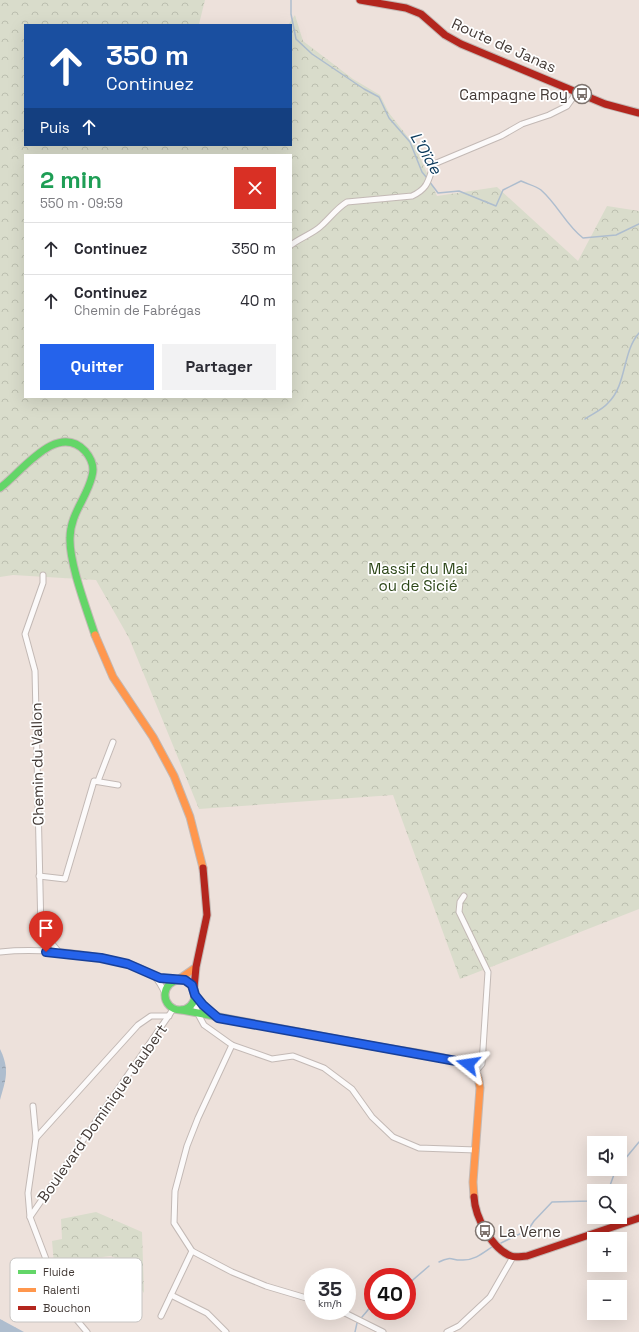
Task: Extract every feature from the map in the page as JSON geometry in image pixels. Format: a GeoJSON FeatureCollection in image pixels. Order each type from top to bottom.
{"type":"FeatureCollection","features":[{"type":"Feature","properties":{"kind":"street","name":"Route de Janas"},"geometry":{"type":"LineString","coordinates":[[360,0],[406,8],[416,12],[445,35],[461,44],[605,104],[639,113]]}},
{"type":"Feature","properties":{"kind":"street"},"geometry":{"type":"LineString","coordinates":[[292,244],[320,227],[337,212],[339,207],[347,202],[412,196],[422,191],[428,184],[434,164],[501,136],[522,124],[549,115],[567,106],[577,92]]}},
{"type":"Feature","properties":{"kind":"street"},"geometry":{"type":"LineString","coordinates":[[0,488],[41,452],[57,442],[71,442],[84,450],[89,456],[94,473],[92,482],[74,515],[70,528],[69,542],[72,557],[97,642],[108,669],[153,738],[181,789],[191,815],[201,862],[207,904],[207,922],[195,968],[194,994],[198,1014],[204,1025],[232,1046],[272,1059],[293,1056],[324,1068],[352,1089],[372,1117],[393,1137],[419,1148],[476,1150]]}},
{"type":"Feature","properties":{"kind":"street","name":"Chemin du Vallon"},"geometry":{"type":"LineString","coordinates":[[43,575],[43,583],[25,634],[34,671],[41,931],[59,952]]}},
{"type":"Feature","properties":{"kind":"street"},"geometry":{"type":"LineString","coordinates":[[98,781],[113,742]]}},
{"type":"Feature","properties":{"kind":"street"},"geometry":{"type":"LineString","coordinates":[[39,876],[65,880],[94,781],[118,785]]}},
{"type":"Feature","properties":{"kind":"street"},"geometry":{"type":"LineString","coordinates":[[464,896],[460,902],[459,912],[488,972],[482,1064],[476,1071]]}},
{"type":"Feature","properties":{"kind":"street"},"geometry":{"type":"LineString","coordinates":[[0,952],[59,952],[101,958],[128,964],[142,969],[154,976],[185,980],[194,994],[208,1010],[218,1018]]}},
{"type":"Feature","properties":{"kind":"street"},"geometry":{"type":"LineString","coordinates":[[165,993],[167,988],[176,980],[195,968]]}},
{"type":"Feature","properties":{"kind":"street"},"geometry":{"type":"LineString","coordinates":[[154,976],[165,993],[168,1004],[174,1008],[218,1018],[468,1064],[476,1071],[480,1088],[473,1193],[478,1218],[488,1236],[501,1251],[513,1257],[527,1256],[639,1218]]}},
{"type":"Feature","properties":{"kind":"street"},"geometry":{"type":"LineString","coordinates":[[182,1010],[188,1008],[194,994]]}},
{"type":"Feature","properties":{"kind":"street","name":"Boulevard Dominique Jaubert"},"geometry":{"type":"LineString","coordinates":[[30,1217],[174,1008]]}},
{"type":"Feature","properties":{"kind":"street"},"geometry":{"type":"LineString","coordinates":[[36,1138],[138,1025],[151,1016],[169,1016]]}},
{"type":"Feature","properties":{"kind":"street"},"geometry":{"type":"LineString","coordinates":[[232,1046],[198,1118],[187,1146],[175,1191],[174,1223],[192,1251],[232,1272],[266,1286],[304,1297]]}},
{"type":"Feature","properties":{"kind":"street"},"geometry":{"type":"LineString","coordinates":[[33,1106],[36,1138],[28,1193],[30,1217],[46,1258]]}},
{"type":"Feature","properties":{"kind":"street"},"geometry":{"type":"LineString","coordinates":[[160,1316],[192,1251]]}},
{"type":"Feature","properties":{"kind":"street"},"geometry":{"type":"LineString","coordinates":[[447,1332],[459,1326],[490,1296],[513,1257]]}},
{"type":"Feature","properties":{"kind":"street"},"geometry":{"type":"LineString","coordinates":[[171,1295],[207,1313],[226,1332]]}},
{"type":"Feature","properties":{"kind":"street"},"geometry":{"type":"LineString","coordinates":[[356,1318],[383,1332]]}},
{"type":"Feature","properties":{"kind":"street"},"geometry":{"type":"LineString","coordinates":[[79,1322],[87,1332]]}},
{"type":"Feature","properties":{"kind":"green space","name":"Massif du Mai ou de Sicié"},"geometry":{"type":"Polygon","coordinates":[[[0,0],[205,0],[199,24],[24,24],[24,146],[292,146],[292,24],[289,24],[295,15],[303,41],[353,79],[380,95],[389,113],[415,146],[437,196],[497,187],[578,261],[607,206],[639,211],[639,909],[460,979],[393,795],[199,809],[129,638],[96,580],[13,575],[0,577],[0,0]]]}},
{"type":"Feature","properties":{"kind":"green space"},"geometry":{"type":"Polygon","coordinates":[[[96,1212],[142,1232],[144,1293],[142,1290],[142,1258],[115,1258],[111,1256],[95,1258],[54,1258],[52,1241],[62,1239],[61,1219],[96,1212]]]}},
{"type":"Feature","properties":{"kind":"water"},"geometry":{"type":"Polygon","coordinates":[[[0,1049],[5,1063],[6,1074],[0,1100],[0,1049]]]}},
{"type":"Feature","properties":{"kind":"water"},"geometry":{"type":"Polygon","coordinates":[[[0,1319],[24,1332],[0,1332],[0,1319]]]}},
{"type":"Feature","properties":{"kind":"waterway","name":"L'Oïde"},"geometry":{"type":"LineString","coordinates":[[291,0],[291,14],[296,39],[312,54],[364,89],[379,97],[389,118],[410,142],[422,172],[427,178]]}},
{"type":"Feature","properties":{"kind":"waterway","name":"L'Oïde"},"geometry":{"type":"LineString","coordinates":[[429,181],[438,193],[459,191],[496,206],[503,190],[521,181],[541,190],[577,233],[583,238],[616,235],[639,224]]}},
{"type":"Feature","properties":{"kind":"waterway","name":"L'Oïde"},"geometry":{"type":"LineString","coordinates":[[585,419],[603,408],[614,396],[622,378],[630,349],[639,333]]}},
{"type":"Feature","properties":{"kind":"waterway","name":"L'Oïde"},"geometry":{"type":"LineString","coordinates":[[627,1157],[639,1142]]}},
{"type":"Feature","properties":{"kind":"waterway","name":"L'Oïde"},"geometry":{"type":"LineString","coordinates":[[611,1184],[613,1176]]}},
{"type":"Feature","properties":{"kind":"waterway","name":"L'Oïde"},"geometry":{"type":"LineString","coordinates":[[501,1243],[528,1230],[534,1221],[552,1202],[587,1201]]}},
{"type":"Feature","properties":{"kind":"waterway","name":"L'Oïde"},"geometry":{"type":"LineString","coordinates":[[439,1262],[450,1259],[471,1259],[479,1256],[492,1247]]}},
{"type":"Feature","properties":{"kind":"waterway","name":"L'Oïde"},"geometry":{"type":"LineString","coordinates":[[416,1277],[429,1266]]}},
{"type":"Feature","properties":{"kind":"waterway","name":"L'Oïde"},"geometry":{"type":"LineString","coordinates":[[355,1332],[357,1323]]}},
{"type":"Feature","properties":{"kind":"traffic: fast"},"geometry":{"type":"LineString","coordinates":[[0,488],[29,462],[51,446],[63,442],[74,443],[89,456],[92,462],[93,472],[90,484],[73,521],[70,548],[75,573],[95,635]]}},
{"type":"Feature","properties":{"kind":"traffic: fast"},"geometry":{"type":"LineString","coordinates":[[180,980],[191,984],[195,995],[191,1006],[180,1010],[169,1006],[165,995],[169,984],[180,980]]}},
{"type":"Feature","properties":{"kind":"traffic: fast"},"geometry":{"type":"LineString","coordinates":[[195,995],[208,1010],[216,1016]]}},
{"type":"Feature","properties":{"kind":"traffic: fast"},"geometry":{"type":"LineString","coordinates":[[182,1010],[373,1046]]}},
{"type":"Feature","properties":{"kind":"traffic: slow"},"geometry":{"type":"LineString","coordinates":[[95,635],[113,677],[153,737],[174,776],[190,817],[203,868]]}},
{"type":"Feature","properties":{"kind":"traffic: slow"},"geometry":{"type":"LineString","coordinates":[[178,980],[195,968]]}},
{"type":"Feature","properties":{"kind":"traffic: slow"},"geometry":{"type":"LineString","coordinates":[[373,1046],[454,1060],[465,1064],[476,1072],[480,1088],[473,1182],[474,1197]]}},
{"type":"Feature","properties":{"kind":"traffic: jam"},"geometry":{"type":"LineString","coordinates":[[360,0],[406,8],[421,14],[445,35],[461,44],[605,104],[639,113]]}},
{"type":"Feature","properties":{"kind":"traffic: jam"},"geometry":{"type":"LineString","coordinates":[[194,988],[196,967],[207,915],[203,868]]}},
{"type":"Feature","properties":{"kind":"traffic: jam"},"geometry":{"type":"LineString","coordinates":[[474,1197],[481,1223],[491,1240],[504,1252],[515,1257],[527,1256],[639,1218]]}},
{"type":"Feature","properties":{"kind":"place","name":"Campagne Roy"},"geometry":{"type":"Point","coordinates":[582,94]}},
{"type":"Feature","properties":{"kind":"place","name":"La Verne"},"geometry":{"type":"Point","coordinates":[485,1231]}},
{"type":"Feature","properties":{"kind":"route"},"geometry":{"type":"LineString","coordinates":[[46,952],[59,952],[101,958],[128,964],[160,978],[185,980],[192,985],[195,995],[203,1005],[218,1018],[468,1064]]}}]}
